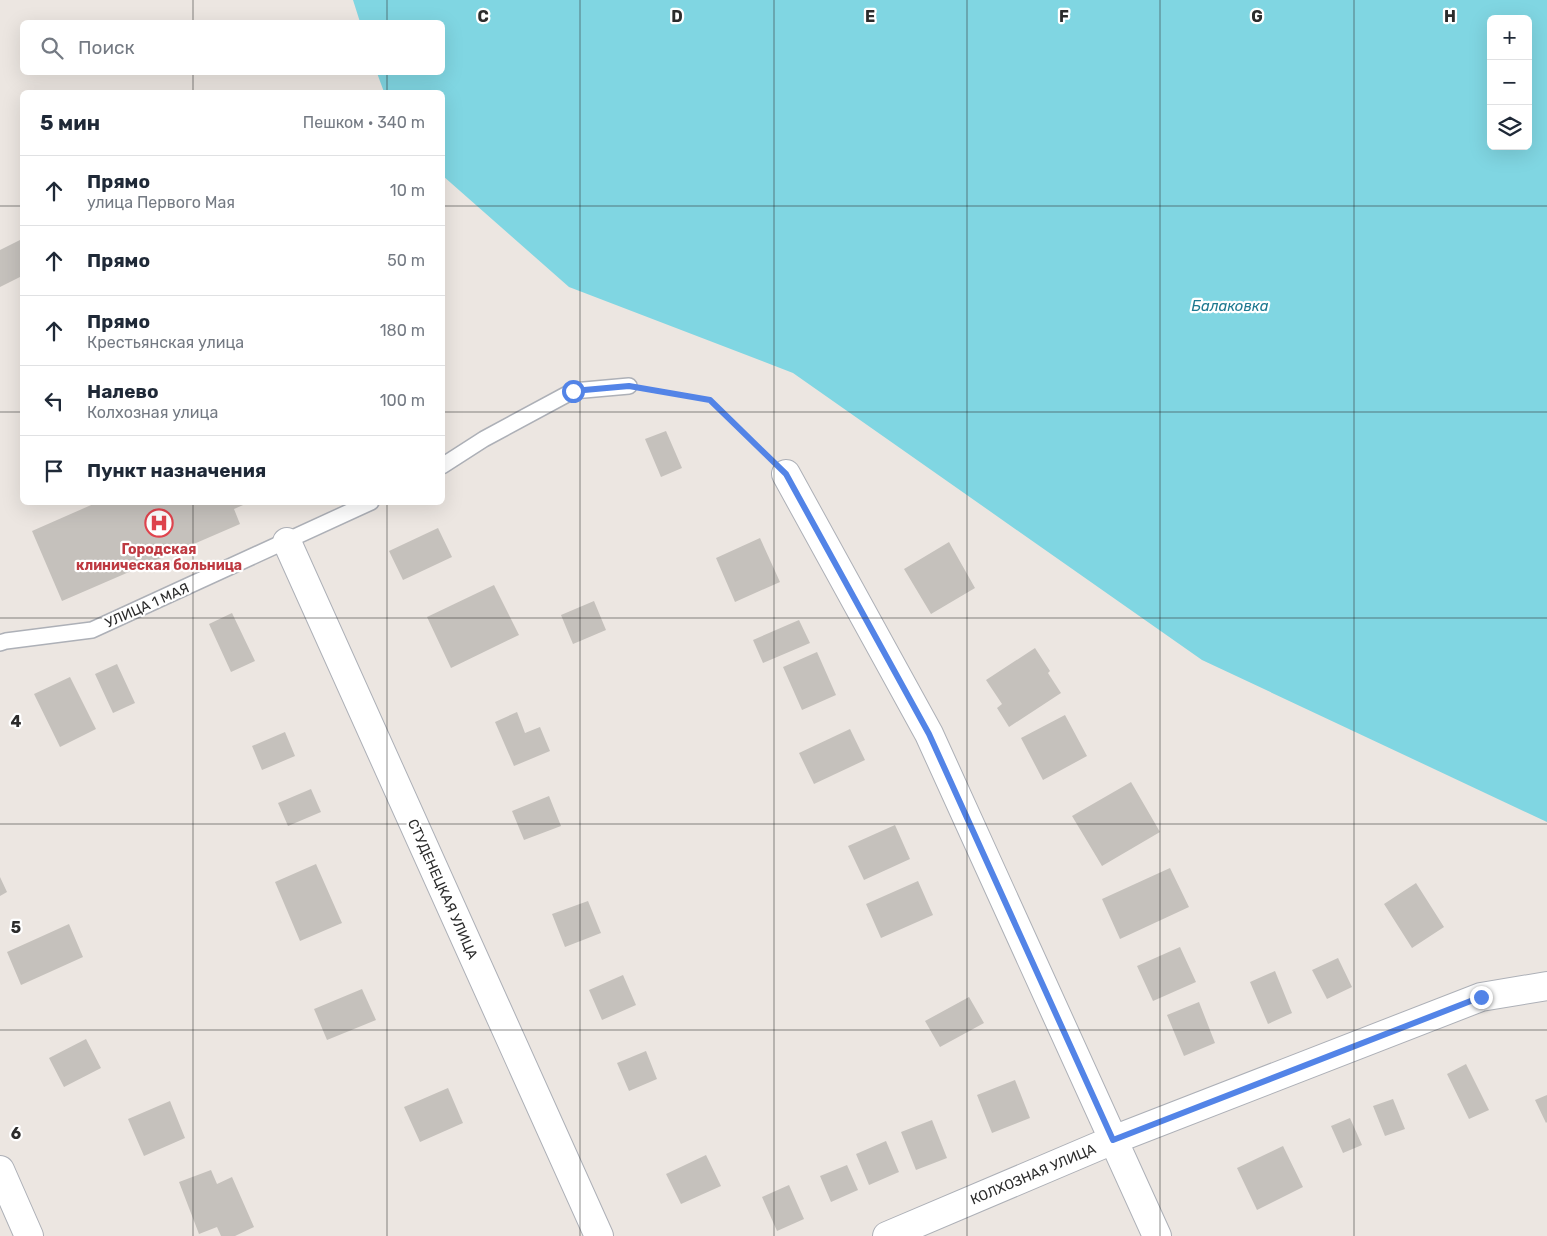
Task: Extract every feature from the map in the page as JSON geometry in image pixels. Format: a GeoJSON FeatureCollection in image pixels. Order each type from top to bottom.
{"type":"FeatureCollection","features":[{"type":"Feature","properties":{"kind":"street"},"geometry":{"type":"LineString","coordinates":[[786,474],[929,734],[1157,1236]]}},
{"type":"Feature","properties":{"kind":"street","name":"СТУДЕНЕЦКАЯ УЛИЦА"},"geometry":{"type":"LineString","coordinates":[[287,542],[599,1236]]}},
{"type":"Feature","properties":{"kind":"street","name":"КОЛХОЗНАЯ УЛИЦА"},"geometry":{"type":"LineString","coordinates":[[887,1236],[1113,1140],[1481,997],[1547,986]]}},
{"type":"Feature","properties":{"kind":"street"},"geometry":{"type":"LineString","coordinates":[[0,1170],[29,1236]]}},
{"type":"Feature","properties":{"kind":"lane"},"geometry":{"type":"LineString","coordinates":[[445,464],[484,439],[573,391],[629,386]]}},
{"type":"Feature","properties":{"kind":"lane","name":"УЛИЦА 1 МАЯ"},"geometry":{"type":"LineString","coordinates":[[0,643],[92,630],[365,505]]}},
{"type":"Feature","properties":{"kind":"path"},"geometry":{"type":"LineString","coordinates":[[629,386],[710,400],[786,474]]}},
{"type":"Feature","properties":{"kind":"water","name":"Балаковка"},"geometry":{"type":"Polygon","coordinates":[[[353,0],[1547,0],[1547,822],[1202,660],[793,373],[569,287],[445,178],[445,90],[383,90],[378,75],[445,75],[445,20],[359,20],[353,0]]]}},
{"type":"Feature","properties":{"kind":"building"},"geometry":{"type":"Polygon","coordinates":[[[20,240],[20,277],[0,287],[0,250],[20,240]]]}},
{"type":"Feature","properties":{"kind":"building"},"geometry":{"type":"Polygon","coordinates":[[[666,431],[682,468],[661,477],[645,439],[666,431]]]}},
{"type":"Feature","properties":{"kind":"building"},"geometry":{"type":"Polygon","coordinates":[[[91,505],[243,505],[234,509],[240,524],[62,601],[32,531],[91,505]]]}},
{"type":"Feature","properties":{"kind":"building"},"geometry":{"type":"Polygon","coordinates":[[[438,528],[452,557],[403,580],[389,551],[438,528]]]}},
{"type":"Feature","properties":{"kind":"building"},"geometry":{"type":"Polygon","coordinates":[[[760,538],[780,582],[735,602],[716,558],[760,538]]]}},
{"type":"Feature","properties":{"kind":"building"},"geometry":{"type":"Polygon","coordinates":[[[949,542],[975,588],[931,614],[904,569],[949,542]]]}},
{"type":"Feature","properties":{"kind":"building"},"geometry":{"type":"Polygon","coordinates":[[[494,585],[519,635],[451,668],[427,617],[494,585]]]}},
{"type":"Feature","properties":{"kind":"building"},"geometry":{"type":"Polygon","coordinates":[[[594,601],[606,630],[573,644],[561,615],[594,601]]]}},
{"type":"Feature","properties":{"kind":"building"},"geometry":{"type":"Polygon","coordinates":[[[232,613],[255,661],[231,672],[209,624],[232,613]]]}},
{"type":"Feature","properties":{"kind":"building"},"geometry":{"type":"Polygon","coordinates":[[[799,620],[810,643],[763,663],[753,640],[799,620]]]}},
{"type":"Feature","properties":{"kind":"building"},"geometry":{"type":"Polygon","coordinates":[[[1035,648],[1061,693],[1009,727],[997,708],[1002,704],[986,680],[1035,648]]]}},
{"type":"Feature","properties":{"kind":"building"},"geometry":{"type":"Polygon","coordinates":[[[817,652],[836,695],[802,710],[783,667],[817,652]]]}},
{"type":"Feature","properties":{"kind":"building"},"geometry":{"type":"Polygon","coordinates":[[[117,664],[135,703],[113,713],[95,674],[117,664]]]}},
{"type":"Feature","properties":{"kind":"building"},"geometry":{"type":"Polygon","coordinates":[[[70,677],[96,729],[60,747],[34,694],[70,677]]]}},
{"type":"Feature","properties":{"kind":"building"},"geometry":{"type":"Polygon","coordinates":[[[517,712],[525,733],[540,727],[550,751],[514,766],[495,722],[517,712]]]}},
{"type":"Feature","properties":{"kind":"building"},"geometry":{"type":"Polygon","coordinates":[[[1065,715],[1087,756],[1043,780],[1021,738],[1065,715]]]}},
{"type":"Feature","properties":{"kind":"building"},"geometry":{"type":"Polygon","coordinates":[[[850,729],[865,760],[814,784],[799,753],[850,729]]]}},
{"type":"Feature","properties":{"kind":"building"},"geometry":{"type":"Polygon","coordinates":[[[285,732],[295,756],[262,770],[252,746],[285,732]]]}},
{"type":"Feature","properties":{"kind":"building"},"geometry":{"type":"Polygon","coordinates":[[[1131,782],[1160,832],[1102,866],[1072,816],[1131,782]]]}},
{"type":"Feature","properties":{"kind":"building"},"geometry":{"type":"Polygon","coordinates":[[[311,789],[321,812],[288,826],[278,803],[311,789]]]}},
{"type":"Feature","properties":{"kind":"building"},"geometry":{"type":"Polygon","coordinates":[[[549,796],[561,826],[524,840],[512,811],[549,796]]]}},
{"type":"Feature","properties":{"kind":"building"},"geometry":{"type":"Polygon","coordinates":[[[895,825],[910,859],[864,880],[848,846],[895,825]]]}},
{"type":"Feature","properties":{"kind":"building"},"geometry":{"type":"Polygon","coordinates":[[[316,864],[342,923],[300,941],[275,882],[316,864]]]}},
{"type":"Feature","properties":{"kind":"building"},"geometry":{"type":"Polygon","coordinates":[[[1170,868],[1189,907],[1120,939],[1102,899],[1170,868]]]}},
{"type":"Feature","properties":{"kind":"building"},"geometry":{"type":"Polygon","coordinates":[[[0,877],[7,892],[0,896],[0,877]]]}},
{"type":"Feature","properties":{"kind":"building"},"geometry":{"type":"Polygon","coordinates":[[[918,881],[933,915],[881,938],[866,904],[918,881]]]}},
{"type":"Feature","properties":{"kind":"building"},"geometry":{"type":"Polygon","coordinates":[[[1416,883],[1444,927],[1412,948],[1384,904],[1416,883]]]}},
{"type":"Feature","properties":{"kind":"building"},"geometry":{"type":"Polygon","coordinates":[[[588,901],[601,933],[565,947],[552,914],[588,901]]]}},
{"type":"Feature","properties":{"kind":"building"},"geometry":{"type":"Polygon","coordinates":[[[69,924],[83,957],[21,985],[7,952],[69,924]]]}},
{"type":"Feature","properties":{"kind":"building"},"geometry":{"type":"Polygon","coordinates":[[[1180,947],[1196,982],[1153,1001],[1137,966],[1180,947]]]}},
{"type":"Feature","properties":{"kind":"building"},"geometry":{"type":"Polygon","coordinates":[[[1338,958],[1352,987],[1327,999],[1312,970],[1338,958]]]}},
{"type":"Feature","properties":{"kind":"building"},"geometry":{"type":"Polygon","coordinates":[[[1275,971],[1292,1013],[1268,1024],[1250,982],[1275,971]]]}},
{"type":"Feature","properties":{"kind":"building"},"geometry":{"type":"Polygon","coordinates":[[[623,975],[636,1005],[602,1020],[589,990],[623,975]]]}},
{"type":"Feature","properties":{"kind":"building"},"geometry":{"type":"Polygon","coordinates":[[[362,989],[376,1020],[327,1040],[314,1009],[362,989]]]}},
{"type":"Feature","properties":{"kind":"building"},"geometry":{"type":"Polygon","coordinates":[[[969,997],[984,1023],[940,1047],[925,1021],[969,997]]]}},
{"type":"Feature","properties":{"kind":"building"},"geometry":{"type":"Polygon","coordinates":[[[1199,1002],[1215,1043],[1184,1056],[1167,1015],[1199,1002]]]}},
{"type":"Feature","properties":{"kind":"building"},"geometry":{"type":"Polygon","coordinates":[[[86,1039],[101,1068],[64,1087],[49,1058],[86,1039]]]}},
{"type":"Feature","properties":{"kind":"building"},"geometry":{"type":"Polygon","coordinates":[[[646,1051],[657,1079],[629,1091],[617,1063],[646,1051]]]}},
{"type":"Feature","properties":{"kind":"building"},"geometry":{"type":"Polygon","coordinates":[[[1466,1064],[1489,1110],[1469,1119],[1447,1074],[1466,1064]]]}},
{"type":"Feature","properties":{"kind":"building"},"geometry":{"type":"Polygon","coordinates":[[[1015,1080],[1030,1118],[992,1133],[977,1095],[1015,1080]]]}},
{"type":"Feature","properties":{"kind":"building"},"geometry":{"type":"Polygon","coordinates":[[[448,1088],[463,1123],[420,1142],[404,1107],[448,1088]]]}},
{"type":"Feature","properties":{"kind":"building"},"geometry":{"type":"Polygon","coordinates":[[[1547,1095],[1547,1122],[1546,1123],[1535,1100],[1547,1095]]]}},
{"type":"Feature","properties":{"kind":"building"},"geometry":{"type":"Polygon","coordinates":[[[1393,1099],[1405,1129],[1385,1136],[1373,1106],[1393,1099]]]}},
{"type":"Feature","properties":{"kind":"building"},"geometry":{"type":"Polygon","coordinates":[[[170,1101],[185,1138],[144,1156],[128,1119],[170,1101]]]}},
{"type":"Feature","properties":{"kind":"building"},"geometry":{"type":"Polygon","coordinates":[[[1350,1118],[1362,1145],[1343,1153],[1331,1126],[1350,1118]]]}},
{"type":"Feature","properties":{"kind":"building"},"geometry":{"type":"Polygon","coordinates":[[[932,1120],[947,1158],[916,1170],[901,1132],[932,1120]]]}},
{"type":"Feature","properties":{"kind":"building"},"geometry":{"type":"Polygon","coordinates":[[[886,1141],[899,1172],[869,1185],[856,1154],[886,1141]]]}},
{"type":"Feature","properties":{"kind":"building"},"geometry":{"type":"Polygon","coordinates":[[[1283,1146],[1303,1187],[1257,1210],[1237,1168],[1283,1146]]]}},
{"type":"Feature","properties":{"kind":"building"},"geometry":{"type":"Polygon","coordinates":[[[706,1155],[721,1186],[681,1204],[666,1174],[706,1155]]]}},
{"type":"Feature","properties":{"kind":"building"},"geometry":{"type":"Polygon","coordinates":[[[847,1165],[858,1190],[831,1202],[820,1176],[847,1165]]]}},
{"type":"Feature","properties":{"kind":"building"},"geometry":{"type":"Polygon","coordinates":[[[211,1170],[217,1184],[232,1177],[254,1227],[235,1236],[221,1236],[217,1227],[199,1234],[179,1182],[211,1170]]]}},
{"type":"Feature","properties":{"kind":"building"},"geometry":{"type":"Polygon","coordinates":[[[789,1185],[804,1219],[777,1231],[762,1197],[789,1185]]]}},
{"type":"Feature","properties":{"kind":"place","name":"Городская клиническая больница"},"geometry":{"type":"Point","coordinates":[159,523]}},
{"type":"Feature","properties":{"kind":"route"},"geometry":{"type":"LineString","coordinates":[[573,391],[629,386],[710,400],[786,474],[929,734],[1113,1140],[1481,997]]}}]}
